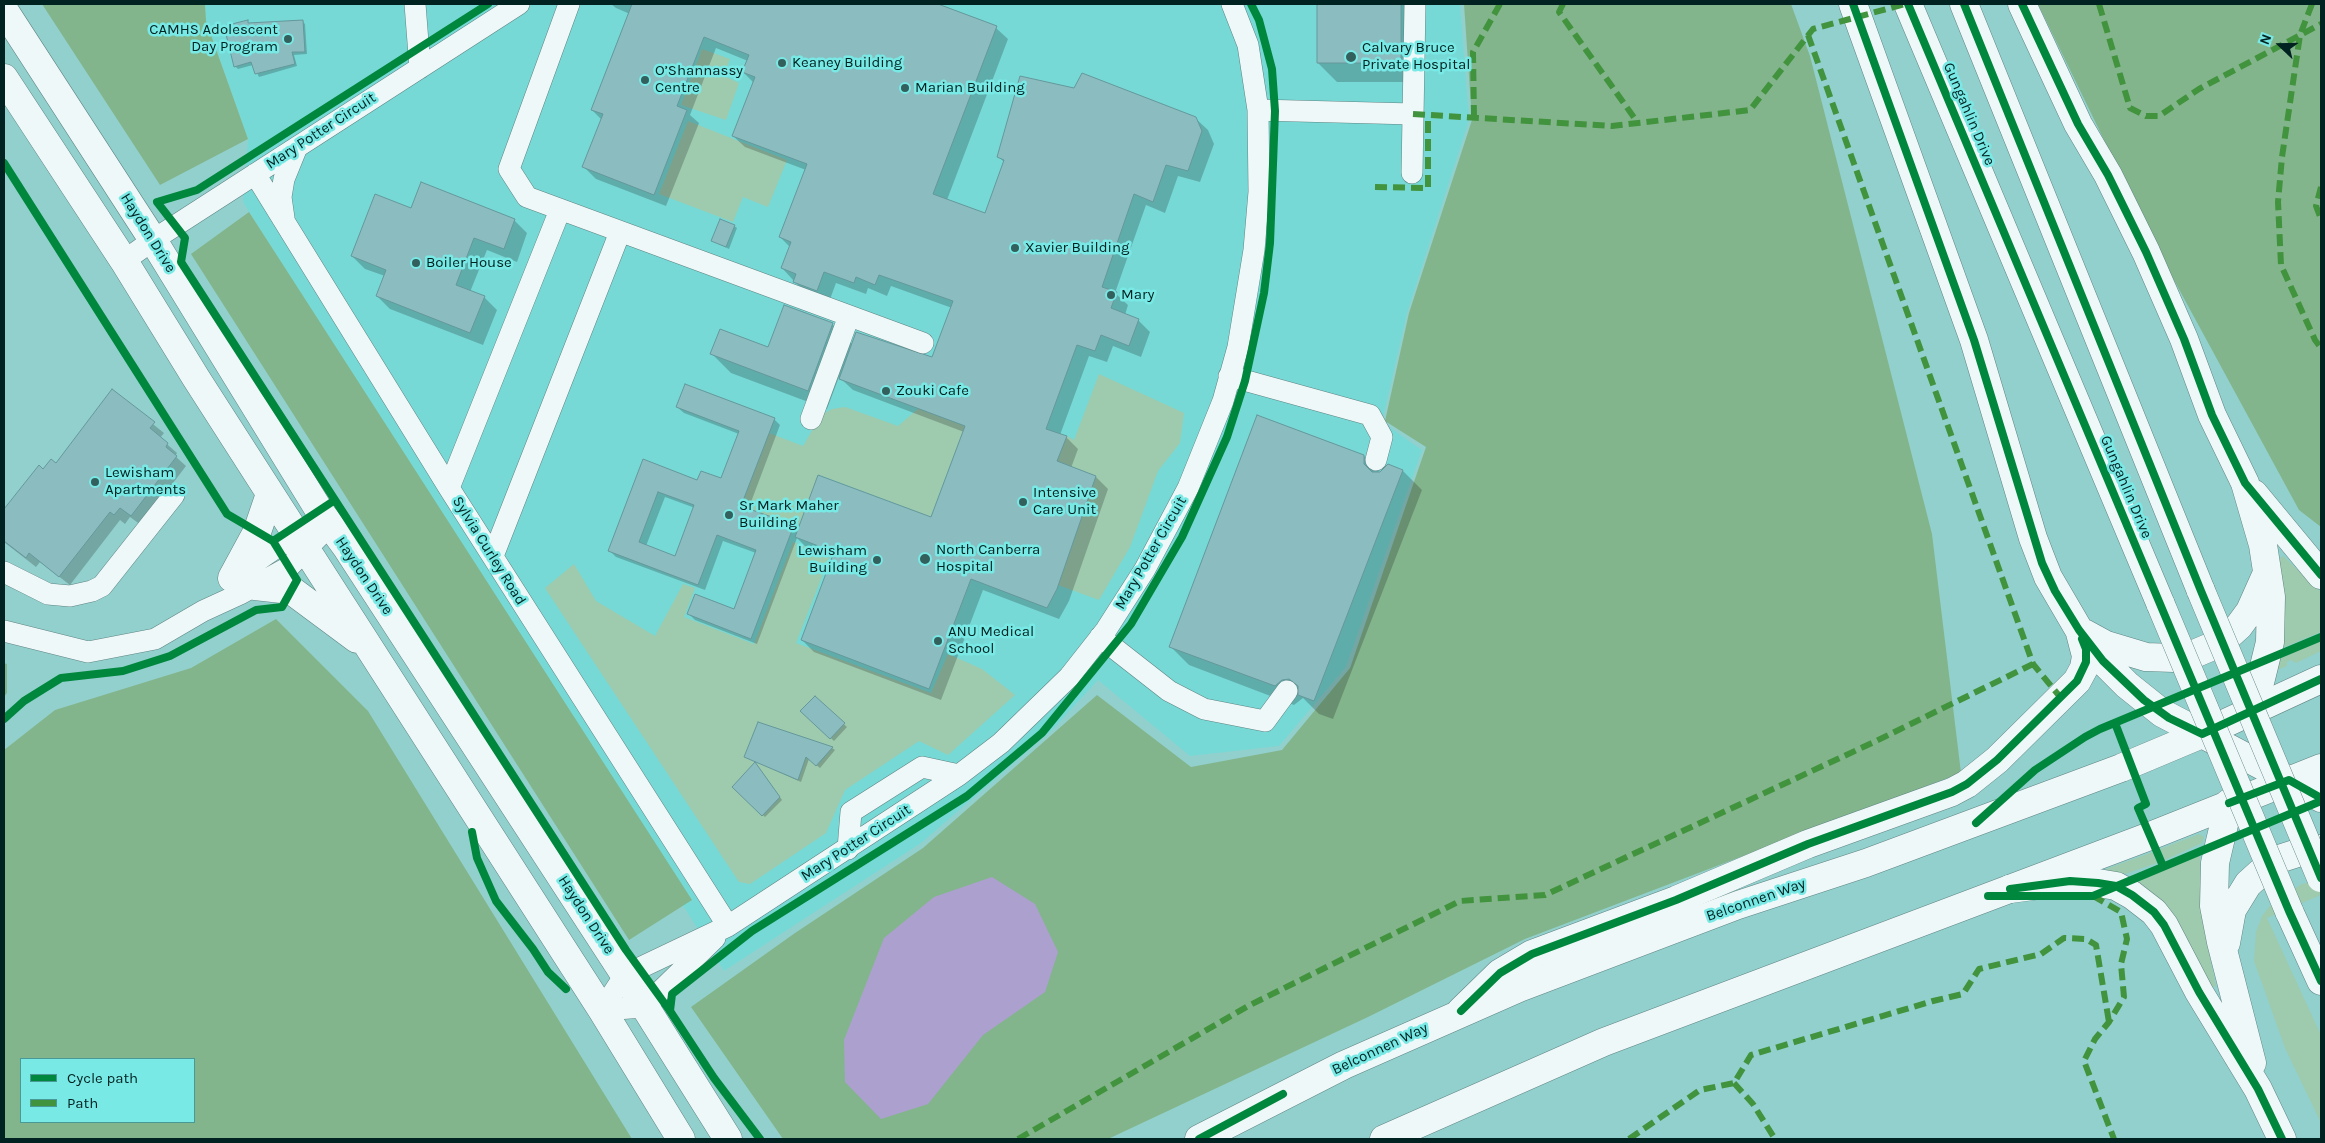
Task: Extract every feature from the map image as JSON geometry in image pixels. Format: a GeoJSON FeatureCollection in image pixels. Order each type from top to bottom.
{"type":"FeatureCollection","features":[{"type":"Feature","properties":{"kind":"main road"},"geometry":{"type":"LineString","coordinates":[[1853,4],[1974,340],[2042,563],[2055,591],[2079,630],[2102,661],[2144,700],[2169,718],[2242,754],[2321,798]]}},
{"type":"Feature","properties":{"kind":"main road","name":"Gungahlin Drive"},"geometry":{"type":"LineString","coordinates":[[1908,4],[2289,911],[2321,981]]}},
{"type":"Feature","properties":{"kind":"main road","name":"Gungahlin Drive"},"geometry":{"type":"LineString","coordinates":[[1964,4],[2201,591],[2321,878]]}},
{"type":"Feature","properties":{"kind":"main road"},"geometry":{"type":"LineString","coordinates":[[2022,4],[2078,124],[2108,175],[2146,252],[2184,338],[2212,415],[2245,483],[2264,545],[2271,604],[2270,642],[2219,838],[2214,876],[2217,924],[2258,1089]]}},
{"type":"Feature","properties":{"kind":"main road","name":"Haydon Drive"},"geometry":{"type":"LineString","coordinates":[[4,10],[153,240],[330,525],[625,975],[728,1139]]}},
{"type":"Feature","properties":{"kind":"main road"},"geometry":{"type":"LineString","coordinates":[[4,78],[124,261],[270,494],[602,1010],[681,1139]]}},
{"type":"Feature","properties":{"kind":"main road"},"geometry":{"type":"LineString","coordinates":[[2245,483],[2321,575]]}},
{"type":"Feature","properties":{"kind":"main road"},"geometry":{"type":"LineString","coordinates":[[270,494],[243,582],[291,590],[369,647]]}},
{"type":"Feature","properties":{"kind":"main road"},"geometry":{"type":"LineString","coordinates":[[2079,630],[2106,645],[2146,657],[2174,658],[2194,654],[2220,643],[2239,626],[2255,602],[2268,569]]}},
{"type":"Feature","properties":{"kind":"main road"},"geometry":{"type":"LineString","coordinates":[[1461,1012],[1500,973],[1532,954],[1684,897],[1808,844],[1967,784],[1997,760],[2077,681],[2084,668],[2086,656],[2079,630]]}},
{"type":"Feature","properties":{"kind":"main road","name":"Belconnen Way"},"geometry":{"type":"LineString","coordinates":[[1199,1139],[1335,1069],[1461,1012],[1738,905],[1866,863],[2121,768],[2202,734],[2321,679]]}},
{"type":"Feature","properties":{"kind":"main road"},"geometry":{"type":"LineString","coordinates":[[1384,1139],[1604,1042],[2150,836],[2321,768]]}},
{"type":"Feature","properties":{"kind":"main road"},"geometry":{"type":"LineString","coordinates":[[2230,974],[2226,951],[2227,933],[2232,910],[2240,895],[2261,872],[2282,858],[2307,850],[2321,849]]}},
{"type":"Feature","properties":{"kind":"main road"},"geometry":{"type":"LineString","coordinates":[[2010,888],[2070,881],[2089,882],[2116,886],[2148,907],[2164,926],[2199,992],[2258,1089],[2282,1139]]}},
{"type":"Feature","properties":{"kind":"street"},"geometry":{"type":"LineString","coordinates":[[416,4],[420,68]]}},
{"type":"Feature","properties":{"kind":"street","name":"Mary Potter Circuit"},"geometry":{"type":"LineString","coordinates":[[124,261],[153,240],[519,4]]}},
{"type":"Feature","properties":{"kind":"street","name":"Mary Potter Circuit"},"geometry":{"type":"LineString","coordinates":[[625,975],[728,926],[959,775],[1001,743],[1069,677],[1100,637],[1145,569],[1167,531],[1188,488],[1211,433],[1230,376],[1241,332],[1254,250],[1259,192],[1258,110],[1248,45],[1232,4]]}},
{"type":"Feature","properties":{"kind":"street"},"geometry":{"type":"LineString","coordinates":[[1412,173],[1415,4]]}},
{"type":"Feature","properties":{"kind":"street"},"geometry":{"type":"LineString","coordinates":[[563,8],[509,169],[526,197],[923,343]]}},
{"type":"Feature","properties":{"kind":"street"},"geometry":{"type":"LineString","coordinates":[[1258,110],[1414,114]]}},
{"type":"Feature","properties":{"kind":"street"},"geometry":{"type":"LineString","coordinates":[[284,222],[281,197],[284,179],[297,147]]}},
{"type":"Feature","properties":{"kind":"street","name":"Sylvia Curley Road"},"geometry":{"type":"LineString","coordinates":[[255,174],[449,488],[728,926]]}},
{"type":"Feature","properties":{"kind":"street"},"geometry":{"type":"LineString","coordinates":[[449,488],[560,210]]}},
{"type":"Feature","properties":{"kind":"street"},"geometry":{"type":"LineString","coordinates":[[493,556],[620,232]]}},
{"type":"Feature","properties":{"kind":"street"},"geometry":{"type":"LineString","coordinates":[[811,419],[849,316]]}},
{"type":"Feature","properties":{"kind":"street"},"geometry":{"type":"LineString","coordinates":[[1230,376],[1370,415],[1382,437],[1376,460]]}},
{"type":"Feature","properties":{"kind":"street"},"geometry":{"type":"LineString","coordinates":[[4,572],[48,594],[70,596],[92,591],[102,586],[174,495]]}},
{"type":"Feature","properties":{"kind":"street"},"geometry":{"type":"LineString","coordinates":[[4,631],[88,652],[155,639],[203,611],[243,582],[266,553],[302,543],[330,525]]}},
{"type":"Feature","properties":{"kind":"street"},"geometry":{"type":"LineString","coordinates":[[1100,637],[1169,691],[1204,708],[1265,721],[1287,691]]}},
{"type":"Feature","properties":{"kind":"street"},"geometry":{"type":"LineString","coordinates":[[848,849],[850,812],[922,767],[959,775]]}},
{"type":"Feature","properties":{"kind":"street","name":"Mary Potter Circuit"},"geometry":{"type":"LineString","coordinates":[[644,1007],[728,926]]}},
{"type":"Feature","properties":{"kind":"street"},"geometry":{"type":"LineString","coordinates":[[602,1010],[625,975]]}},
{"type":"Feature","properties":{"kind":"street"},"geometry":{"type":"LineString","coordinates":[[602,1010],[644,1007]]}},
{"type":"Feature","properties":{"kind":"shaded area","name":"North Canberra Hospital"},"geometry":{"type":"Polygon","coordinates":[[[205,4],[1460,4],[1469,120],[1407,313],[1382,422],[1422,450],[1346,667],[1279,746],[1190,756],[1098,680],[1053,729],[921,843],[724,971],[243,202],[248,139],[206,21],[205,4]]]}},
{"type":"Feature","properties":{"kind":"shaded area"},"geometry":{"type":"Polygon","coordinates":[[[992,877],[1035,904],[1058,952],[1045,992],[983,1035],[928,1104],[881,1119],[845,1082],[844,1040],[884,938],[934,897],[992,877]]]}},
{"type":"Feature","properties":{"kind":"green space"},"geometry":{"type":"Polygon","coordinates":[[[42,4],[205,4],[206,21],[248,139],[160,185],[42,4]]]}},
{"type":"Feature","properties":{"kind":"green space"},"geometry":{"type":"Polygon","coordinates":[[[1464,4],[1791,4],[1810,56],[1932,534],[1961,773],[1525,939],[1368,1017],[1108,1139],[783,1139],[691,1007],[795,933],[923,848],[1097,695],[1191,767],[1282,750],[1350,668],[1426,447],[1385,421],[1409,313],[1472,120],[1464,4]]]}},
{"type":"Feature","properties":{"kind":"green space"},"geometry":{"type":"Polygon","coordinates":[[[2038,4],[2321,4],[2321,527],[2299,510],[2156,247],[2038,4]]]}},
{"type":"Feature","properties":{"kind":"green space"},"geometry":{"type":"Polygon","coordinates":[[[702,49],[730,59],[724,76],[739,83],[726,120],[681,105],[702,49]]]}},
{"type":"Feature","properties":{"kind":"green space"},"geometry":{"type":"Polygon","coordinates":[[[688,121],[787,160],[768,207],[743,197],[733,222],[659,194],[688,121]]]}},
{"type":"Feature","properties":{"kind":"green space"},"geometry":{"type":"Polygon","coordinates":[[[249,212],[692,900],[629,940],[191,254],[249,212]]]}},
{"type":"Feature","properties":{"kind":"green space"},"geometry":{"type":"Polygon","coordinates":[[[1099,374],[1184,413],[1180,443],[1158,471],[1130,547],[1099,600],[1058,585],[1096,476],[1057,461],[1067,436],[1074,440],[1099,374]]]}},
{"type":"Feature","properties":{"kind":"green space"},"geometry":{"type":"Polygon","coordinates":[[[845,407],[898,426],[919,408],[965,426],[918,550],[907,508],[819,475],[798,527],[741,506],[769,433],[803,446],[821,415],[832,409],[845,407]]]}},
{"type":"Feature","properties":{"kind":"green space"},"geometry":{"type":"Polygon","coordinates":[[[793,542],[830,556],[796,643],[931,693],[948,654],[982,669],[1015,695],[948,755],[919,741],[845,790],[826,833],[750,884],[739,882],[545,588],[574,564],[596,601],[655,636],[683,584],[695,588],[684,617],[754,644],[793,542]]]}},
{"type":"Feature","properties":{"kind":"green space"},"geometry":{"type":"Polygon","coordinates":[[[2283,556],[2321,592],[2321,632],[2282,648],[2279,559],[2283,556]]]}},
{"type":"Feature","properties":{"kind":"green space"},"geometry":{"type":"Polygon","coordinates":[[[276,619],[368,711],[632,1139],[4,1139],[4,750],[55,710],[191,668],[276,619]]]}},
{"type":"Feature","properties":{"kind":"green space"},"geometry":{"type":"Polygon","coordinates":[[[2321,640],[2321,651],[2296,663],[2291,660],[2287,662],[2287,666],[2277,670],[2277,658],[2321,640]]]}},
{"type":"Feature","properties":{"kind":"green space"},"geometry":{"type":"Polygon","coordinates":[[[4,663],[7,664],[7,693],[4,697],[4,663]]]}},
{"type":"Feature","properties":{"kind":"green space"},"geometry":{"type":"Polygon","coordinates":[[[2199,834],[2204,837],[2202,843],[2165,860],[2160,849],[2199,834]]]}},
{"type":"Feature","properties":{"kind":"green space"},"geometry":{"type":"Polygon","coordinates":[[[2153,852],[2157,863],[2122,875],[2106,871],[2106,869],[2153,852]]]}},
{"type":"Feature","properties":{"kind":"green space"},"geometry":{"type":"Polygon","coordinates":[[[2200,855],[2201,914],[2216,986],[2210,988],[2134,881],[2200,855]]]}},
{"type":"Feature","properties":{"kind":"green space"},"geometry":{"type":"Polygon","coordinates":[[[2321,879],[2321,895],[2267,918],[2321,1035],[2321,1123],[2285,1048],[2254,961],[2256,932],[2262,916],[2273,902],[2302,884],[2321,879]]]}},
{"type":"Feature","properties":{"kind":"building"},"geometry":{"type":"Polygon","coordinates":[[[632,4],[938,4],[997,26],[933,194],[985,213],[1004,160],[997,157],[1020,76],[1074,88],[1082,73],[1196,117],[1202,131],[1188,171],[1166,165],[1153,202],[1134,194],[1102,287],[1117,292],[1111,308],[1139,319],[1129,346],[1101,335],[1095,351],[1077,345],[1046,429],[1067,436],[1057,461],[1096,476],[1057,589],[1047,608],[971,579],[929,689],[801,640],[834,552],[795,537],[818,475],[931,517],[965,426],[839,379],[856,332],[932,357],[953,301],[879,275],[875,285],[856,277],[854,283],[824,272],[817,291],[793,282],[796,274],[781,268],[791,242],[779,237],[807,164],[732,136],[755,77],[742,72],[749,55],[704,37],[677,106],[687,110],[654,195],[582,167],[603,114],[591,110],[632,4]]]}},
{"type":"Feature","properties":{"kind":"building","name":"Calvary Bruce Private Hospital"},"geometry":{"type":"Polygon","coordinates":[[[1317,4],[1401,4],[1401,63],[1317,63],[1317,4]]]}},
{"type":"Feature","properties":{"kind":"building","name":"CAMHS Adolescent Day Program"},"geometry":{"type":"Polygon","coordinates":[[[248,20],[248,23],[303,20],[305,52],[292,52],[295,64],[255,74],[251,62],[234,67],[224,26],[248,20]]]}},
{"type":"Feature","properties":{"kind":"building","name":"Boiler House"},"geometry":{"type":"Polygon","coordinates":[[[421,182],[515,219],[504,249],[474,238],[456,285],[485,296],[470,333],[376,296],[386,270],[351,256],[375,194],[411,208],[421,182]]]}},
{"type":"Feature","properties":{"kind":"building"},"geometry":{"type":"Polygon","coordinates":[[[720,219],[735,225],[726,247],[711,241],[720,219]]]}},
{"type":"Feature","properties":{"kind":"building"},"geometry":{"type":"Polygon","coordinates":[[[784,305],[833,323],[808,391],[710,354],[720,329],[768,347],[784,305]]]}},
{"type":"Feature","properties":{"kind":"building","name":"Sr Mark Maher Building"},"geometry":{"type":"Polygon","coordinates":[[[685,384],[775,418],[741,506],[794,525],[751,639],[687,614],[695,594],[734,609],[756,550],[717,535],[698,585],[608,551],[643,459],[697,480],[701,471],[721,478],[739,431],[676,407],[685,384]],[[658,492],[639,542],[675,556],[694,505],[658,492]]]}},
{"type":"Feature","properties":{"kind":"building","name":"Lewisham Apartments"},"geometry":{"type":"Polygon","coordinates":[[[112,389],[155,422],[150,428],[168,443],[166,447],[177,456],[131,516],[120,508],[114,515],[110,512],[59,577],[29,553],[26,558],[4,541],[4,509],[39,465],[43,469],[51,459],[56,463],[112,389]]]}},
{"type":"Feature","properties":{"kind":"building"},"geometry":{"type":"Polygon","coordinates":[[[1257,415],[1364,455],[1364,464],[1372,472],[1380,472],[1388,464],[1403,470],[1314,701],[1298,695],[1298,686],[1289,679],[1282,680],[1275,686],[1169,647],[1257,415]]]}},
{"type":"Feature","properties":{"kind":"building"},"geometry":{"type":"Polygon","coordinates":[[[815,696],[845,723],[830,739],[800,711],[815,696]]]}},
{"type":"Feature","properties":{"kind":"building"},"geometry":{"type":"Polygon","coordinates":[[[758,722],[833,747],[816,766],[806,757],[798,780],[744,757],[758,722]]]}},
{"type":"Feature","properties":{"kind":"building"},"geometry":{"type":"Polygon","coordinates":[[[755,762],[780,797],[762,816],[732,787],[755,762]]]}},
{"type":"Feature","properties":{"kind":"marked path"},"geometry":{"type":"LineString","coordinates":[[1474,117],[1473,52],[1500,4]]}},
{"type":"Feature","properties":{"kind":"marked path"},"geometry":{"type":"LineString","coordinates":[[1563,4],[1559,12],[1638,123]]}},
{"type":"Feature","properties":{"kind":"marked path"},"geometry":{"type":"LineString","coordinates":[[1413,114],[1612,126],[1750,110],[1813,29],[1905,4]]}},
{"type":"Feature","properties":{"kind":"marked path"},"geometry":{"type":"LineString","coordinates":[[2099,4],[2130,108],[2146,116],[2159,116],[2199,89],[2321,24]]}},
{"type":"Feature","properties":{"kind":"marked path"},"geometry":{"type":"LineString","coordinates":[[2312,4],[2300,35],[2282,157],[2278,202],[2281,265],[2315,340],[2321,348]]}},
{"type":"Feature","properties":{"kind":"marked path"},"geometry":{"type":"LineString","coordinates":[[1808,35],[2033,664],[2061,698]]}},
{"type":"Feature","properties":{"kind":"marked path"},"geometry":{"type":"LineString","coordinates":[[1375,187],[1428,188],[1428,115]]}},
{"type":"Feature","properties":{"kind":"marked path"},"geometry":{"type":"LineString","coordinates":[[2321,187],[2316,206],[2321,219]]}},
{"type":"Feature","properties":{"kind":"marked path"},"geometry":{"type":"LineString","coordinates":[[1018,1139],[1250,1005],[1460,901],[1545,895],[1872,743],[2033,664]]}},
{"type":"Feature","properties":{"kind":"marked path"},"geometry":{"type":"LineString","coordinates":[[2093,896],[2121,912],[2127,939],[2121,964],[2124,997],[2109,1022],[2095,1039],[2084,1061],[2114,1139]]}},
{"type":"Feature","properties":{"kind":"marked path"},"geometry":{"type":"LineString","coordinates":[[1629,1139],[1700,1090],[1734,1083],[1751,1055],[1933,1001],[1963,994],[1979,969],[2041,954],[2064,938],[2086,939],[2096,945],[2109,1022]]}},
{"type":"Feature","properties":{"kind":"marked path"},"geometry":{"type":"LineString","coordinates":[[1734,1083],[1753,1104],[1775,1139]]}},
{"type":"Feature","properties":{"kind":"cycle path"},"geometry":{"type":"LineString","coordinates":[[488,4],[197,190],[157,202],[185,238],[181,262],[626,950],[670,1011],[714,1078],[760,1139]]}},
{"type":"Feature","properties":{"kind":"cycle path"},"geometry":{"type":"LineString","coordinates":[[670,1011],[672,994],[752,931],[967,796],[1042,733],[1131,624],[1182,537],[1227,437],[1245,381],[1264,293],[1270,243],[1275,111],[1272,69],[1259,20],[1251,4]]}},
{"type":"Feature","properties":{"kind":"cycle path"},"geometry":{"type":"LineString","coordinates":[[1853,4],[1974,340],[2042,563],[2055,591],[2079,630],[2103,661],[2144,700],[2169,718],[2202,734],[2321,679]]}},
{"type":"Feature","properties":{"kind":"cycle path"},"geometry":{"type":"LineString","coordinates":[[1908,4],[2289,911],[2321,981]]}},
{"type":"Feature","properties":{"kind":"cycle path"},"geometry":{"type":"LineString","coordinates":[[1964,4],[2201,591],[2321,878]]}},
{"type":"Feature","properties":{"kind":"cycle path"},"geometry":{"type":"LineString","coordinates":[[2022,4],[2078,124],[2108,175],[2146,252],[2184,339],[2212,415],[2245,483],[2321,575]]}},
{"type":"Feature","properties":{"kind":"cycle path"},"geometry":{"type":"LineString","coordinates":[[4,163],[227,514],[273,541],[297,580],[282,607],[256,610],[170,656],[123,671],[61,678],[24,701],[4,719]]}},
{"type":"Feature","properties":{"kind":"cycle path"},"geometry":{"type":"LineString","coordinates":[[273,541],[335,500]]}},
{"type":"Feature","properties":{"kind":"cycle path"},"geometry":{"type":"LineString","coordinates":[[1976,823],[2035,770],[2085,737],[2100,729],[2321,637]]}},
{"type":"Feature","properties":{"kind":"cycle path"},"geometry":{"type":"LineString","coordinates":[[1461,1011],[1500,973],[1532,954],[1676,900],[1808,844],[1952,792],[1967,784],[1997,760],[2077,681],[2086,662],[2086,649],[2082,639]]}},
{"type":"Feature","properties":{"kind":"cycle path"},"geometry":{"type":"LineString","coordinates":[[2115,723],[2146,804],[2138,808],[2163,866]]}},
{"type":"Feature","properties":{"kind":"cycle path"},"geometry":{"type":"LineString","coordinates":[[2229,803],[2289,780],[2321,798]]}},
{"type":"Feature","properties":{"kind":"cycle path"},"geometry":{"type":"LineString","coordinates":[[1988,896],[2093,896],[2321,801]]}},
{"type":"Feature","properties":{"kind":"cycle path"},"geometry":{"type":"LineString","coordinates":[[472,832],[477,858],[496,901],[548,972],[566,989]]}},
{"type":"Feature","properties":{"kind":"cycle path"},"geometry":{"type":"LineString","coordinates":[[2010,889],[2070,881],[2098,883],[2116,886],[2132,895],[2154,912],[2164,925],[2199,992],[2258,1089],[2282,1139]]}},
{"type":"Feature","properties":{"kind":"cycle path"},"geometry":{"type":"LineString","coordinates":[[1199,1139],[1283,1094]]}},
{"type":"Feature","properties":{"kind":"place","name":"CAMHS Adolescent Day Program"},"geometry":{"type":"Point","coordinates":[288,39]}},
{"type":"Feature","properties":{"kind":"place","name":"Calvary Bruce Private Hospital"},"geometry":{"type":"Point","coordinates":[1351,57]}},
{"type":"Feature","properties":{"kind":"place","name":"Keaney Building"},"geometry":{"type":"Point","coordinates":[782,63]}},
{"type":"Feature","properties":{"kind":"place","name":"O’Shannassy Centre"},"geometry":{"type":"Point","coordinates":[645,80]}},
{"type":"Feature","properties":{"kind":"place","name":"Marian Building"},"geometry":{"type":"Point","coordinates":[905,88]}},
{"type":"Feature","properties":{"kind":"place","name":"Xavier Building"},"geometry":{"type":"Point","coordinates":[1015,248]}},
{"type":"Feature","properties":{"kind":"place","name":"Boiler House"},"geometry":{"type":"Point","coordinates":[416,263]}},
{"type":"Feature","properties":{"kind":"place","name":"Mary"},"geometry":{"type":"Point","coordinates":[1111,295]}},
{"type":"Feature","properties":{"kind":"place","name":"Zouki Cafe"},"geometry":{"type":"Point","coordinates":[886,391]}},
{"type":"Feature","properties":{"kind":"place","name":"Lewisham Apartments"},"geometry":{"type":"Point","coordinates":[95,482]}},
{"type":"Feature","properties":{"kind":"place","name":"Intensive Care Unit"},"geometry":{"type":"Point","coordinates":[1023,502]}},
{"type":"Feature","properties":{"kind":"place","name":"Sr Mark Maher Building"},"geometry":{"type":"Point","coordinates":[729,515]}},
{"type":"Feature","properties":{"kind":"place","name":"North Canberra Hospital"},"geometry":{"type":"Point","coordinates":[925,559]}},
{"type":"Feature","properties":{"kind":"place","name":"Lewisham Building"},"geometry":{"type":"Point","coordinates":[877,560]}},
{"type":"Feature","properties":{"kind":"place","name":"ANU Medical School"},"geometry":{"type":"Point","coordinates":[938,641]}}]}
